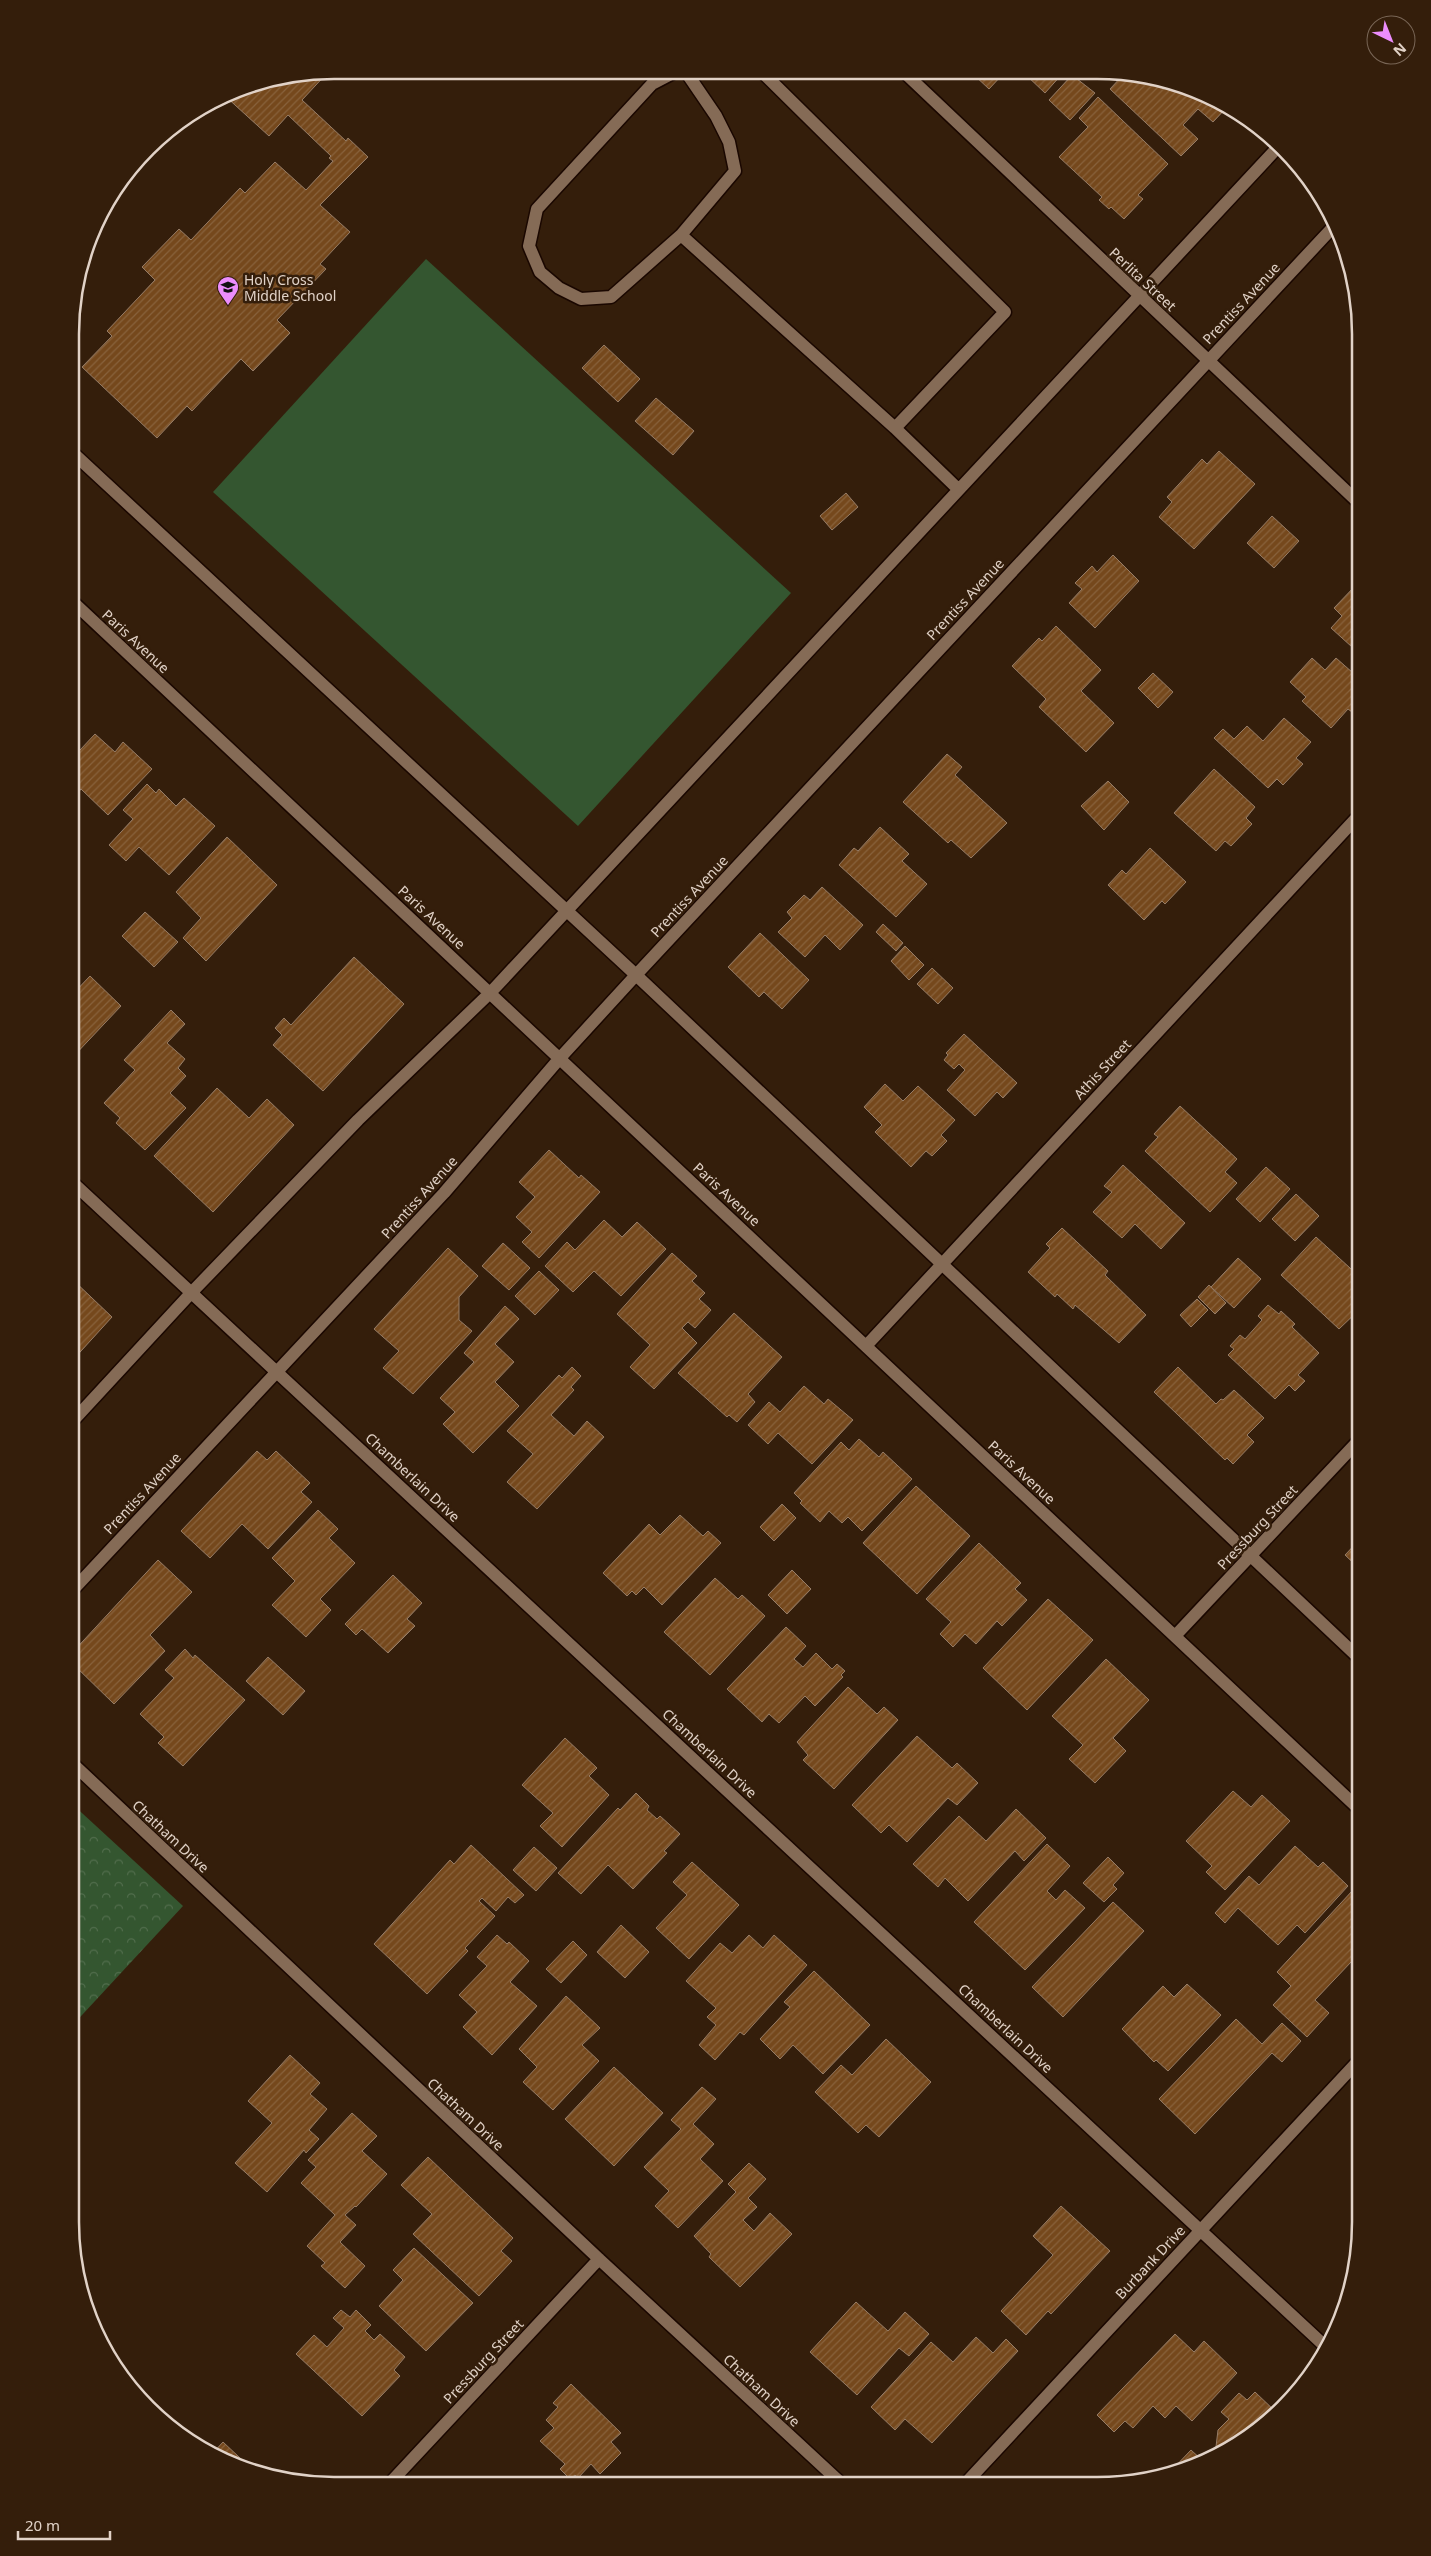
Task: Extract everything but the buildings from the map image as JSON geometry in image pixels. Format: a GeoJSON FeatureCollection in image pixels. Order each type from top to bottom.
{"type":"FeatureCollection","features":[{"type":"Feature","properties":{"kind":"street"},"geometry":{"type":"LineString","coordinates":[[662,79],[652,84],[537,209],[529,246],[540,272],[559,288],[581,299],[611,297],[681,235],[735,171],[729,142],[716,116],[691,79]]}},
{"type":"Feature","properties":{"kind":"street"},"geometry":{"type":"LineString","coordinates":[[769,79],[1006,312],[895,428]]}},
{"type":"Feature","properties":{"kind":"street","name":"Perlita Street"},"geometry":{"type":"LineString","coordinates":[[911,79],[1138,296],[1352,496]]}},
{"type":"Feature","properties":{"kind":"street"},"geometry":{"type":"LineString","coordinates":[[79,1414],[192,1292],[358,1120],[491,992],[1275,150]]}},
{"type":"Feature","properties":{"kind":"street","name":"Prentiss Avenue"},"geometry":{"type":"LineString","coordinates":[[79,1583],[444,1193],[560,1058],[636,975],[1330,230]]}},
{"type":"Feature","properties":{"kind":"street"},"geometry":{"type":"LineString","coordinates":[[681,235],[895,428],[958,489]]}},
{"type":"Feature","properties":{"kind":"street"},"geometry":{"type":"LineString","coordinates":[[79,458],[636,975],[943,1263],[1352,1652]]}},
{"type":"Feature","properties":{"kind":"street","name":"Paris Avenue"},"geometry":{"type":"LineString","coordinates":[[79,609],[491,992],[1352,1803]]}},
{"type":"Feature","properties":{"kind":"street","name":"Athis Street"},"geometry":{"type":"LineString","coordinates":[[866,1346],[1352,824]]}},
{"type":"Feature","properties":{"kind":"street","name":"Chamberlain Drive"},"geometry":{"type":"LineString","coordinates":[[79,1187],[1322,2343]]}},
{"type":"Feature","properties":{"kind":"street","name":"Pressburg Street"},"geometry":{"type":"LineString","coordinates":[[1175,1636],[1352,1448]]}},
{"type":"Feature","properties":{"kind":"street","name":"Chatham Drive"},"geometry":{"type":"LineString","coordinates":[[79,1770],[599,2259],[835,2477]]}},
{"type":"Feature","properties":{"kind":"street","name":"Burbank Drive"},"geometry":{"type":"LineString","coordinates":[[971,2477],[1352,2067]]}},
{"type":"Feature","properties":{"kind":"street","name":"Pressburg Street"},"geometry":{"type":"LineString","coordinates":[[396,2477],[599,2259]]}},
{"type":"Feature","properties":{"kind":"green space"},"geometry":{"type":"Polygon","coordinates":[[[426,259],[791,593],[578,826],[213,492],[426,259]]]}},
{"type":"Feature","properties":{"kind":"green space"},"geometry":{"type":"Polygon","coordinates":[[[79,1810],[183,1906],[79,2018],[79,1810]]]}},
{"type":"Feature","properties":{"kind":"place","name":"Holy Cross Middle School"},"geometry":{"type":"Point","coordinates":[228,306]}}]}
